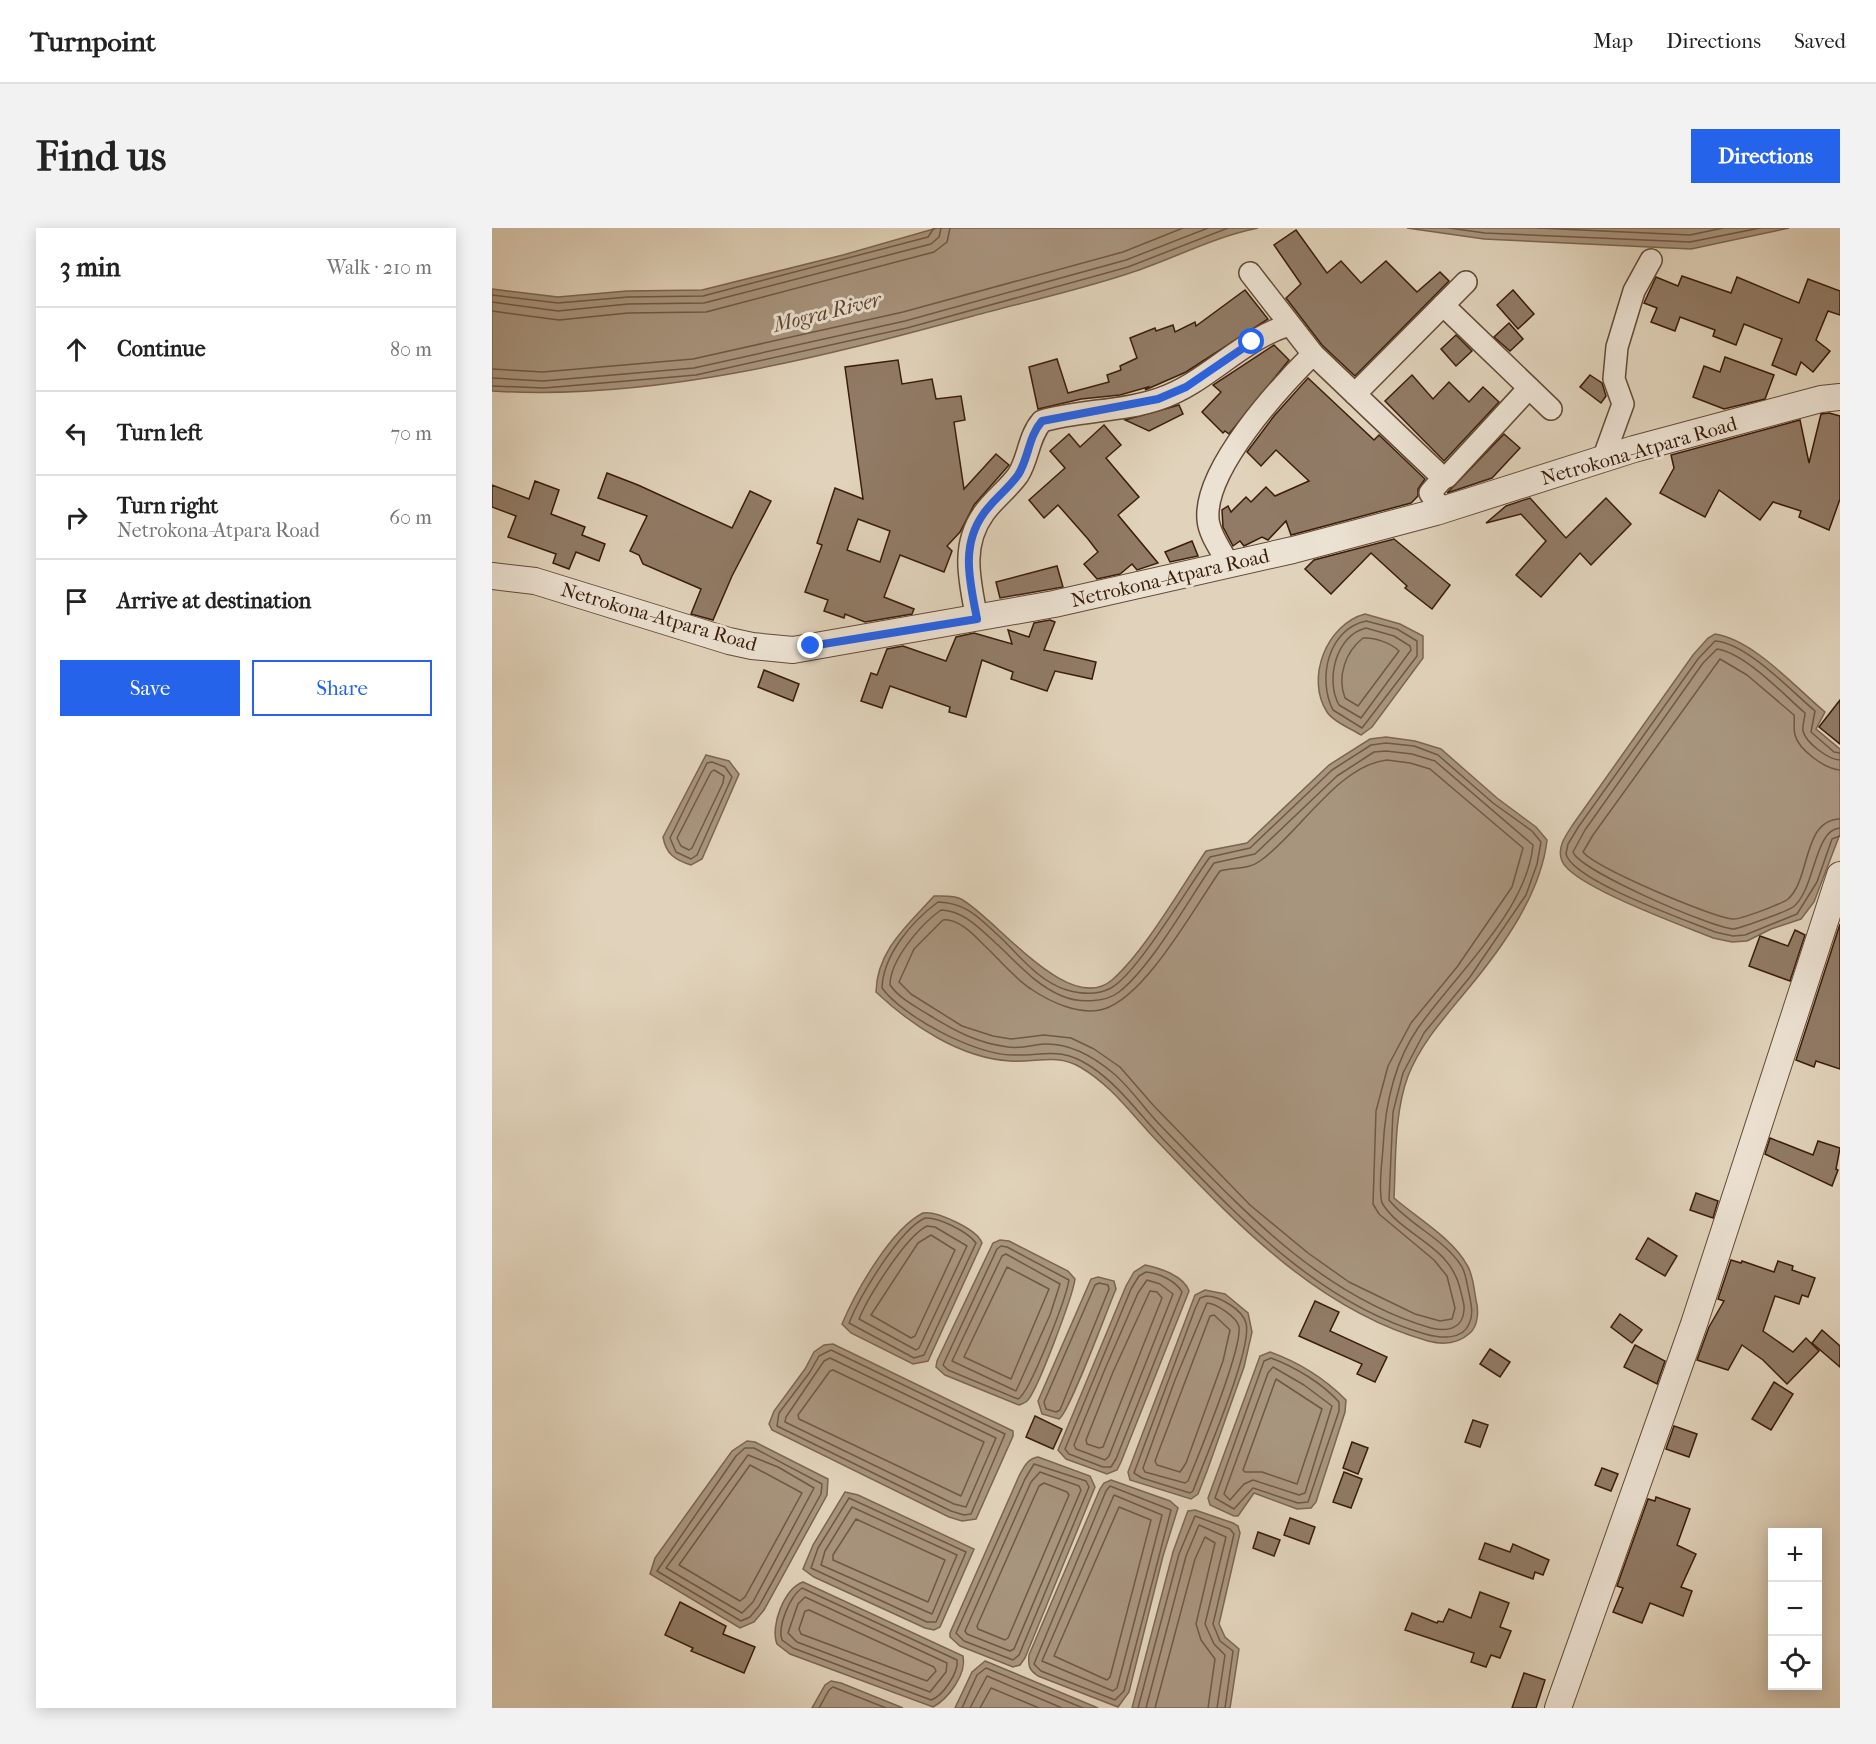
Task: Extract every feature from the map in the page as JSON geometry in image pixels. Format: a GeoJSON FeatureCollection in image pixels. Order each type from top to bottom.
{"type":"FeatureCollection","features":[{"type":"Feature","properties":{"kind":"street"},"geometry":{"type":"LineString","coordinates":[[1603,459],[1623,404],[1614,379],[1617,347],[1634,291],[1650,260]]}},
{"type":"Feature","properties":{"kind":"street"},"geometry":{"type":"LineString","coordinates":[[1250,273],[1313,354],[1443,478]]}},
{"type":"Feature","properties":{"kind":"street"},"geometry":{"type":"LineString","coordinates":[[1354,394],[1466,282]]}},
{"type":"Feature","properties":{"kind":"street"},"geometry":{"type":"LineString","coordinates":[[1443,305],[1551,409]]}},
{"type":"Feature","properties":{"kind":"street"},"geometry":{"type":"LineString","coordinates":[[977,619],[969,577],[969,544],[984,513],[1017,475],[1034,430],[1042,421],[1158,399],[1186,387],[1268,332],[1289,325]]}},
{"type":"Feature","properties":{"kind":"street"},"geometry":{"type":"LineString","coordinates":[[1229,565],[1208,521],[1218,478],[1235,445],[1252,422],[1313,354]]}},
{"type":"Feature","properties":{"kind":"street"},"geometry":{"type":"LineString","coordinates":[[1442,510],[1430,493],[1529,388]]}},
{"type":"Feature","properties":{"kind":"street","name":"Netrokona-Atpara Road"},"geometry":{"type":"LineString","coordinates":[[492,576],[535,581],[752,646],[793,650],[977,619],[1229,565],[1442,510],[1603,459],[1821,399],[1840,397]]}},
{"type":"Feature","properties":{"kind":"street"},"geometry":{"type":"LineString","coordinates":[[1558,1708],[1694,1324],[1840,875]]}},
{"type":"Feature","properties":{"kind":"water","name":"Mogra River"},"geometry":{"type":"Polygon","coordinates":[[[937,228],[1258,228],[1225,237],[1091,285],[796,361],[674,383],[553,392],[492,391],[492,289],[558,297],[627,291],[702,290],[843,255],[937,228]]]}},
{"type":"Feature","properties":{"kind":"water"},"geometry":{"type":"Polygon","coordinates":[[[1407,228],[1789,228],[1691,249],[1484,239],[1407,228]]]}},
{"type":"Feature","properties":{"kind":"water"},"geometry":{"type":"Polygon","coordinates":[[[1365,614],[1400,624],[1423,636],[1423,658],[1372,727],[1361,735],[1330,716],[1321,698],[1318,684],[1323,654],[1330,640],[1352,620],[1365,614]]]}},
{"type":"Feature","properties":{"kind":"water"},"geometry":{"type":"Polygon","coordinates":[[[1715,634],[1730,638],[1759,655],[1825,712],[1816,729],[1840,749],[1840,834],[1814,902],[1801,919],[1771,929],[1747,941],[1732,942],[1713,938],[1607,893],[1570,871],[1562,861],[1560,851],[1574,823],[1693,655],[1708,638],[1715,634]]]}},
{"type":"Feature","properties":{"kind":"water"},"geometry":{"type":"Polygon","coordinates":[[[1386,737],[1415,741],[1441,749],[1497,798],[1536,827],[1547,840],[1537,880],[1518,920],[1480,974],[1427,1041],[1413,1064],[1400,1105],[1396,1136],[1394,1198],[1452,1246],[1467,1265],[1473,1282],[1477,1309],[1475,1326],[1465,1337],[1450,1343],[1428,1341],[1388,1327],[1351,1309],[1315,1286],[1250,1234],[1151,1135],[1113,1093],[1080,1067],[1063,1060],[1010,1061],[973,1054],[921,1028],[876,992],[882,963],[888,951],[904,928],[934,896],[951,896],[961,899],[976,909],[1034,960],[1055,976],[1075,986],[1095,988],[1112,980],[1137,953],[1162,919],[1206,851],[1247,843],[1329,765],[1370,739],[1386,737]]]}},
{"type":"Feature","properties":{"kind":"water"},"geometry":{"type":"Polygon","coordinates":[[[706,755],[729,761],[739,774],[702,859],[691,865],[672,856],[666,848],[663,837],[706,755]]]}},
{"type":"Feature","properties":{"kind":"water"},"geometry":{"type":"Polygon","coordinates":[[[923,1213],[956,1222],[973,1232],[982,1243],[928,1361],[913,1364],[851,1333],[842,1324],[865,1279],[887,1246],[911,1221],[923,1213]]]}},
{"type":"Feature","properties":{"kind":"water"},"geometry":{"type":"Polygon","coordinates":[[[1000,1240],[1009,1241],[1068,1271],[1075,1279],[1046,1363],[1032,1394],[1027,1401],[1019,1405],[945,1375],[936,1367],[993,1243],[1000,1240]]]}},
{"type":"Feature","properties":{"kind":"water"},"geometry":{"type":"Polygon","coordinates":[[[1145,1265],[1177,1277],[1189,1291],[1121,1462],[1117,1470],[1107,1474],[1066,1459],[1058,1450],[1126,1286],[1134,1272],[1145,1265]]]}},
{"type":"Feature","properties":{"kind":"water"},"geometry":{"type":"Polygon","coordinates":[[[1098,1277],[1114,1281],[1116,1289],[1088,1359],[1071,1399],[1059,1419],[1042,1414],[1038,1401],[1091,1279],[1098,1277]]]}},
{"type":"Feature","properties":{"kind":"water"},"geometry":{"type":"Polygon","coordinates":[[[1205,1290],[1225,1294],[1248,1313],[1252,1332],[1244,1367],[1207,1471],[1198,1494],[1191,1499],[1130,1480],[1128,1472],[1195,1295],[1205,1290]]]}},
{"type":"Feature","properties":{"kind":"water"},"geometry":{"type":"Polygon","coordinates":[[[833,1344],[1013,1431],[1013,1436],[976,1519],[962,1521],[949,1517],[772,1430],[769,1424],[774,1411],[805,1369],[814,1352],[824,1345],[833,1344]]]}},
{"type":"Feature","properties":{"kind":"water"},"geometry":{"type":"Polygon","coordinates":[[[1270,1352],[1301,1366],[1329,1385],[1346,1400],[1345,1412],[1316,1502],[1311,1508],[1297,1509],[1254,1493],[1238,1516],[1234,1516],[1210,1505],[1208,1498],[1260,1356],[1270,1352]]]}},
{"type":"Feature","properties":{"kind":"water"},"geometry":{"type":"Polygon","coordinates":[[[747,1441],[755,1442],[828,1479],[827,1495],[764,1610],[754,1622],[740,1628],[650,1574],[655,1558],[732,1451],[747,1441]]]}},
{"type":"Feature","properties":{"kind":"water"},"geometry":{"type":"Polygon","coordinates":[[[1038,1457],[1090,1476],[1095,1487],[1025,1658],[1020,1665],[1013,1667],[960,1646],[950,1637],[950,1633],[1019,1476],[1028,1462],[1038,1457]]]}},
{"type":"Feature","properties":{"kind":"water"},"geometry":{"type":"Polygon","coordinates":[[[1111,1480],[1170,1501],[1178,1508],[1163,1556],[1129,1692],[1118,1707],[1038,1676],[1031,1670],[1029,1662],[1029,1655],[1100,1489],[1104,1483],[1111,1480]]]}},
{"type":"Feature","properties":{"kind":"water"},"geometry":{"type":"Polygon","coordinates":[[[845,1492],[858,1495],[974,1549],[940,1627],[934,1630],[925,1628],[814,1577],[803,1569],[813,1545],[845,1492]]]}},
{"type":"Feature","properties":{"kind":"water"},"geometry":{"type":"Polygon","coordinates":[[[1195,1510],[1233,1523],[1238,1526],[1240,1533],[1219,1624],[1225,1637],[1239,1649],[1230,1708],[1132,1708],[1173,1552],[1188,1511],[1195,1510]]]}},
{"type":"Feature","properties":{"kind":"water"},"geometry":{"type":"Polygon","coordinates":[[[803,1582],[963,1656],[962,1670],[955,1685],[945,1698],[933,1707],[790,1654],[777,1644],[775,1628],[785,1600],[796,1586],[803,1582]]]}},
{"type":"Feature","properties":{"kind":"water"},"geometry":{"type":"Polygon","coordinates":[[[985,1661],[1098,1708],[955,1708],[972,1672],[985,1661]]]}},
{"type":"Feature","properties":{"kind":"water"},"geometry":{"type":"Polygon","coordinates":[[[831,1681],[903,1708],[812,1708],[825,1685],[831,1681]]]}},
{"type":"Feature","properties":{"kind":"building"},"geometry":{"type":"Polygon","coordinates":[[[1296,230],[1327,273],[1341,261],[1361,283],[1386,261],[1417,292],[1440,272],[1449,281],[1355,376],[1322,345],[1286,298],[1301,284],[1274,245],[1296,230]]]}},
{"type":"Feature","properties":{"kind":"building"},"geometry":{"type":"Polygon","coordinates":[[[1682,276],[1731,293],[1737,277],[1799,303],[1808,279],[1840,291],[1840,315],[1828,311],[1816,340],[1830,351],[1813,372],[1801,362],[1796,375],[1772,365],[1782,339],[1744,324],[1736,345],[1713,336],[1715,330],[1680,317],[1675,331],[1651,322],[1657,308],[1644,303],[1656,277],[1678,286],[1682,276]]]}},
{"type":"Feature","properties":{"kind":"building"},"geometry":{"type":"Polygon","coordinates":[[[1245,290],[1268,319],[1186,372],[1145,390],[1148,387],[1120,395],[1081,399],[1038,409],[1029,367],[1057,359],[1068,393],[1109,382],[1107,375],[1121,370],[1120,366],[1137,358],[1130,338],[1155,328],[1156,331],[1173,325],[1175,332],[1195,322],[1196,326],[1245,290]]]}},
{"type":"Feature","properties":{"kind":"building"},"geometry":{"type":"Polygon","coordinates":[[[1513,290],[1534,314],[1518,329],[1497,305],[1513,290]]]}},
{"type":"Feature","properties":{"kind":"building"},"geometry":{"type":"Polygon","coordinates":[[[1509,323],[1523,339],[1510,351],[1494,337],[1509,323]]]}},
{"type":"Feature","properties":{"kind":"building"},"geometry":{"type":"Polygon","coordinates":[[[1456,335],[1472,351],[1456,366],[1441,349],[1456,335]]]}},
{"type":"Feature","properties":{"kind":"building"},"geometry":{"type":"Polygon","coordinates":[[[1274,345],[1289,360],[1229,434],[1225,431],[1223,433],[1202,412],[1221,392],[1213,385],[1274,345]]]}},
{"type":"Feature","properties":{"kind":"building"},"geometry":{"type":"Polygon","coordinates":[[[1725,357],[1774,375],[1765,399],[1724,409],[1693,397],[1704,366],[1720,372],[1725,357]]]}},
{"type":"Feature","properties":{"kind":"building"},"geometry":{"type":"Polygon","coordinates":[[[898,360],[902,384],[932,379],[936,399],[961,396],[965,420],[954,422],[964,489],[996,454],[1009,465],[974,505],[960,532],[947,546],[952,551],[944,572],[900,555],[884,597],[914,609],[912,614],[865,622],[845,614],[844,618],[824,611],[828,600],[805,592],[822,545],[817,543],[835,488],[863,499],[845,367],[898,360]],[[858,519],[847,550],[880,562],[890,531],[858,519]]]}},
{"type":"Feature","properties":{"kind":"building"},"geometry":{"type":"Polygon","coordinates":[[[1412,375],[1433,399],[1449,382],[1469,402],[1483,387],[1499,402],[1444,461],[1385,401],[1412,375]]]}},
{"type":"Feature","properties":{"kind":"building"},"geometry":{"type":"Polygon","coordinates":[[[1590,375],[1602,383],[1606,396],[1601,403],[1580,387],[1590,375]]]}},
{"type":"Feature","properties":{"kind":"building"},"geometry":{"type":"Polygon","coordinates":[[[1308,378],[1374,440],[1379,435],[1425,479],[1418,489],[1418,496],[1411,503],[1291,535],[1286,521],[1268,540],[1262,537],[1244,546],[1240,541],[1233,546],[1223,527],[1222,510],[1228,506],[1231,512],[1246,497],[1251,502],[1266,487],[1275,496],[1309,481],[1276,450],[1261,466],[1247,452],[1274,416],[1308,378]]]}},
{"type":"Feature","properties":{"kind":"building"},"geometry":{"type":"Polygon","coordinates":[[[1179,405],[1183,414],[1149,431],[1125,420],[1179,405]]]}},
{"type":"Feature","properties":{"kind":"building"},"geometry":{"type":"Polygon","coordinates":[[[1829,413],[1840,416],[1840,499],[1829,530],[1799,517],[1801,511],[1773,502],[1760,520],[1719,490],[1705,517],[1660,493],[1674,468],[1671,455],[1800,420],[1809,463],[1821,414],[1829,413]]]}},
{"type":"Feature","properties":{"kind":"building"},"geometry":{"type":"Polygon","coordinates":[[[1104,425],[1121,445],[1106,458],[1139,497],[1118,515],[1158,563],[1137,570],[1132,564],[1120,574],[1097,579],[1084,564],[1098,552],[1088,539],[1058,505],[1044,518],[1029,500],[1065,468],[1050,451],[1069,434],[1080,447],[1104,425]]]}},
{"type":"Feature","properties":{"kind":"building"},"geometry":{"type":"Polygon","coordinates":[[[1504,434],[1520,448],[1492,478],[1447,493],[1504,434]]]}},
{"type":"Feature","properties":{"kind":"building"},"geometry":{"type":"Polygon","coordinates":[[[607,473],[732,528],[750,491],[771,501],[732,576],[713,620],[691,614],[701,589],[643,564],[639,555],[630,551],[647,516],[598,498],[607,473]]]}},
{"type":"Feature","properties":{"kind":"building"},"geometry":{"type":"Polygon","coordinates":[[[535,481],[559,490],[551,514],[585,527],[582,535],[605,544],[599,561],[576,552],[569,569],[553,563],[556,554],[508,537],[516,516],[492,507],[492,485],[529,499],[535,481]]]}},
{"type":"Feature","properties":{"kind":"building"},"geometry":{"type":"Polygon","coordinates":[[[1530,498],[1566,538],[1606,498],[1631,524],[1591,565],[1580,553],[1541,597],[1516,575],[1546,541],[1521,514],[1486,523],[1506,506],[1530,498]]]}},
{"type":"Feature","properties":{"kind":"building"},"geometry":{"type":"Polygon","coordinates":[[[1394,539],[1450,585],[1432,609],[1405,588],[1407,586],[1371,553],[1331,594],[1305,569],[1314,560],[1394,539]]]}},
{"type":"Feature","properties":{"kind":"building"},"geometry":{"type":"Polygon","coordinates":[[[1192,541],[1198,556],[1170,562],[1165,552],[1192,541]]]}},
{"type":"Feature","properties":{"kind":"building"},"geometry":{"type":"Polygon","coordinates":[[[1057,566],[1063,587],[1000,598],[996,582],[1057,566]]]}},
{"type":"Feature","properties":{"kind":"building"},"geometry":{"type":"Polygon","coordinates":[[[1050,620],[1055,622],[1044,650],[1096,662],[1092,679],[1055,671],[1047,691],[1011,679],[1013,672],[982,660],[966,717],[949,712],[950,707],[890,686],[882,708],[861,701],[871,673],[877,675],[887,649],[903,646],[946,661],[956,637],[974,633],[1012,644],[1008,630],[1029,637],[1034,623],[1050,620]]]}},
{"type":"Feature","properties":{"kind":"building"},"geometry":{"type":"Polygon","coordinates":[[[764,670],[799,684],[793,701],[758,687],[764,670]]]}},
{"type":"Feature","properties":{"kind":"building"},"geometry":{"type":"Polygon","coordinates":[[[1840,700],[1840,744],[1819,727],[1840,700]]]}},
{"type":"Feature","properties":{"kind":"building"},"geometry":{"type":"Polygon","coordinates":[[[1840,924],[1840,1069],[1816,1061],[1814,1067],[1796,1060],[1840,924]]]}},
{"type":"Feature","properties":{"kind":"building"},"geometry":{"type":"Polygon","coordinates":[[[1795,930],[1805,935],[1790,981],[1749,966],[1760,936],[1788,946],[1795,930]]]}},
{"type":"Feature","properties":{"kind":"building"},"geometry":{"type":"Polygon","coordinates":[[[1770,1138],[1813,1155],[1818,1141],[1840,1148],[1836,1169],[1838,1170],[1832,1186],[1765,1154],[1770,1138]]]}},
{"type":"Feature","properties":{"kind":"building"},"geometry":{"type":"Polygon","coordinates":[[[1696,1193],[1718,1201],[1713,1218],[1690,1210],[1696,1193]]]}},
{"type":"Feature","properties":{"kind":"building"},"geometry":{"type":"Polygon","coordinates":[[[1648,1238],[1677,1256],[1665,1276],[1636,1259],[1648,1238]]]}},
{"type":"Feature","properties":{"kind":"building"},"geometry":{"type":"Polygon","coordinates":[[[1731,1260],[1741,1263],[1742,1261],[1774,1272],[1778,1261],[1793,1266],[1792,1270],[1815,1278],[1808,1297],[1802,1295],[1799,1304],[1775,1296],[1763,1331],[1793,1352],[1806,1338],[1819,1351],[1787,1384],[1763,1360],[1742,1345],[1728,1370],[1697,1360],[1709,1327],[1724,1301],[1718,1299],[1731,1260]]]}},
{"type":"Feature","properties":{"kind":"building"},"geometry":{"type":"Polygon","coordinates":[[[1315,1301],[1339,1312],[1330,1331],[1387,1357],[1375,1382],[1357,1374],[1362,1364],[1299,1336],[1315,1301]]]}},
{"type":"Feature","properties":{"kind":"building"},"geometry":{"type":"Polygon","coordinates":[[[1620,1314],[1642,1330],[1632,1343],[1611,1327],[1620,1314]]]}},
{"type":"Feature","properties":{"kind":"building"},"geometry":{"type":"Polygon","coordinates":[[[1822,1330],[1840,1346],[1840,1367],[1812,1343],[1822,1330]]]}},
{"type":"Feature","properties":{"kind":"building"},"geometry":{"type":"Polygon","coordinates":[[[1635,1345],[1665,1361],[1657,1384],[1624,1367],[1635,1345]]]}},
{"type":"Feature","properties":{"kind":"building"},"geometry":{"type":"Polygon","coordinates":[[[1490,1349],[1510,1362],[1500,1377],[1480,1364],[1490,1349]]]}},
{"type":"Feature","properties":{"kind":"building"},"geometry":{"type":"Polygon","coordinates":[[[1774,1382],[1793,1394],[1771,1430],[1752,1419],[1774,1382]]]}},
{"type":"Feature","properties":{"kind":"building"},"geometry":{"type":"Polygon","coordinates":[[[1035,1416],[1062,1429],[1053,1449],[1026,1437],[1035,1416]]]}},
{"type":"Feature","properties":{"kind":"building"},"geometry":{"type":"Polygon","coordinates":[[[1473,1420],[1488,1425],[1480,1447],[1465,1442],[1473,1420]]]}},
{"type":"Feature","properties":{"kind":"building"},"geometry":{"type":"Polygon","coordinates":[[[1674,1426],[1697,1434],[1689,1457],[1666,1449],[1674,1426]]]}},
{"type":"Feature","properties":{"kind":"building"},"geometry":{"type":"Polygon","coordinates":[[[1352,1442],[1368,1448],[1358,1474],[1343,1468],[1352,1442]]]}},
{"type":"Feature","properties":{"kind":"building"},"geometry":{"type":"Polygon","coordinates":[[[1602,1468],[1618,1474],[1611,1491],[1595,1485],[1602,1468]]]}},
{"type":"Feature","properties":{"kind":"building"},"geometry":{"type":"Polygon","coordinates":[[[1344,1472],[1362,1479],[1351,1508],[1333,1502],[1344,1472]]]}},
{"type":"Feature","properties":{"kind":"building"},"geometry":{"type":"Polygon","coordinates":[[[1656,1497],[1690,1509],[1677,1545],[1696,1554],[1681,1587],[1692,1591],[1683,1616],[1650,1603],[1642,1623],[1613,1612],[1623,1588],[1617,1586],[1648,1499],[1655,1501],[1656,1497]]]}},
{"type":"Feature","properties":{"kind":"building"},"geometry":{"type":"Polygon","coordinates":[[[1290,1518],[1315,1527],[1309,1544],[1284,1535],[1290,1518]]]}},
{"type":"Feature","properties":{"kind":"building"},"geometry":{"type":"Polygon","coordinates":[[[1258,1532],[1280,1540],[1274,1556],[1253,1548],[1258,1532]]]}},
{"type":"Feature","properties":{"kind":"building"},"geometry":{"type":"Polygon","coordinates":[[[1485,1543],[1510,1552],[1513,1544],[1549,1560],[1543,1575],[1535,1572],[1533,1579],[1479,1559],[1485,1543]]]}},
{"type":"Feature","properties":{"kind":"building"},"geometry":{"type":"Polygon","coordinates":[[[1480,1592],[1509,1603],[1500,1627],[1511,1631],[1500,1658],[1491,1655],[1486,1667],[1471,1662],[1474,1653],[1405,1630],[1412,1613],[1437,1623],[1438,1621],[1443,1622],[1449,1609],[1471,1618],[1480,1592]]]}},
{"type":"Feature","properties":{"kind":"building"},"geometry":{"type":"Polygon","coordinates":[[[680,1602],[726,1626],[723,1634],[755,1647],[744,1673],[691,1651],[693,1648],[665,1635],[680,1602]]]}},
{"type":"Feature","properties":{"kind":"building"},"geometry":{"type":"Polygon","coordinates":[[[1524,1673],[1545,1680],[1536,1708],[1512,1708],[1524,1673]]]}},
{"type":"Feature","properties":{"kind":"route"},"geometry":{"type":"LineString","coordinates":[[811,646],[977,619],[969,577],[969,544],[984,513],[1017,475],[1024,463],[1034,430],[1042,421],[1158,399],[1186,387],[1252,342]]}}]}
